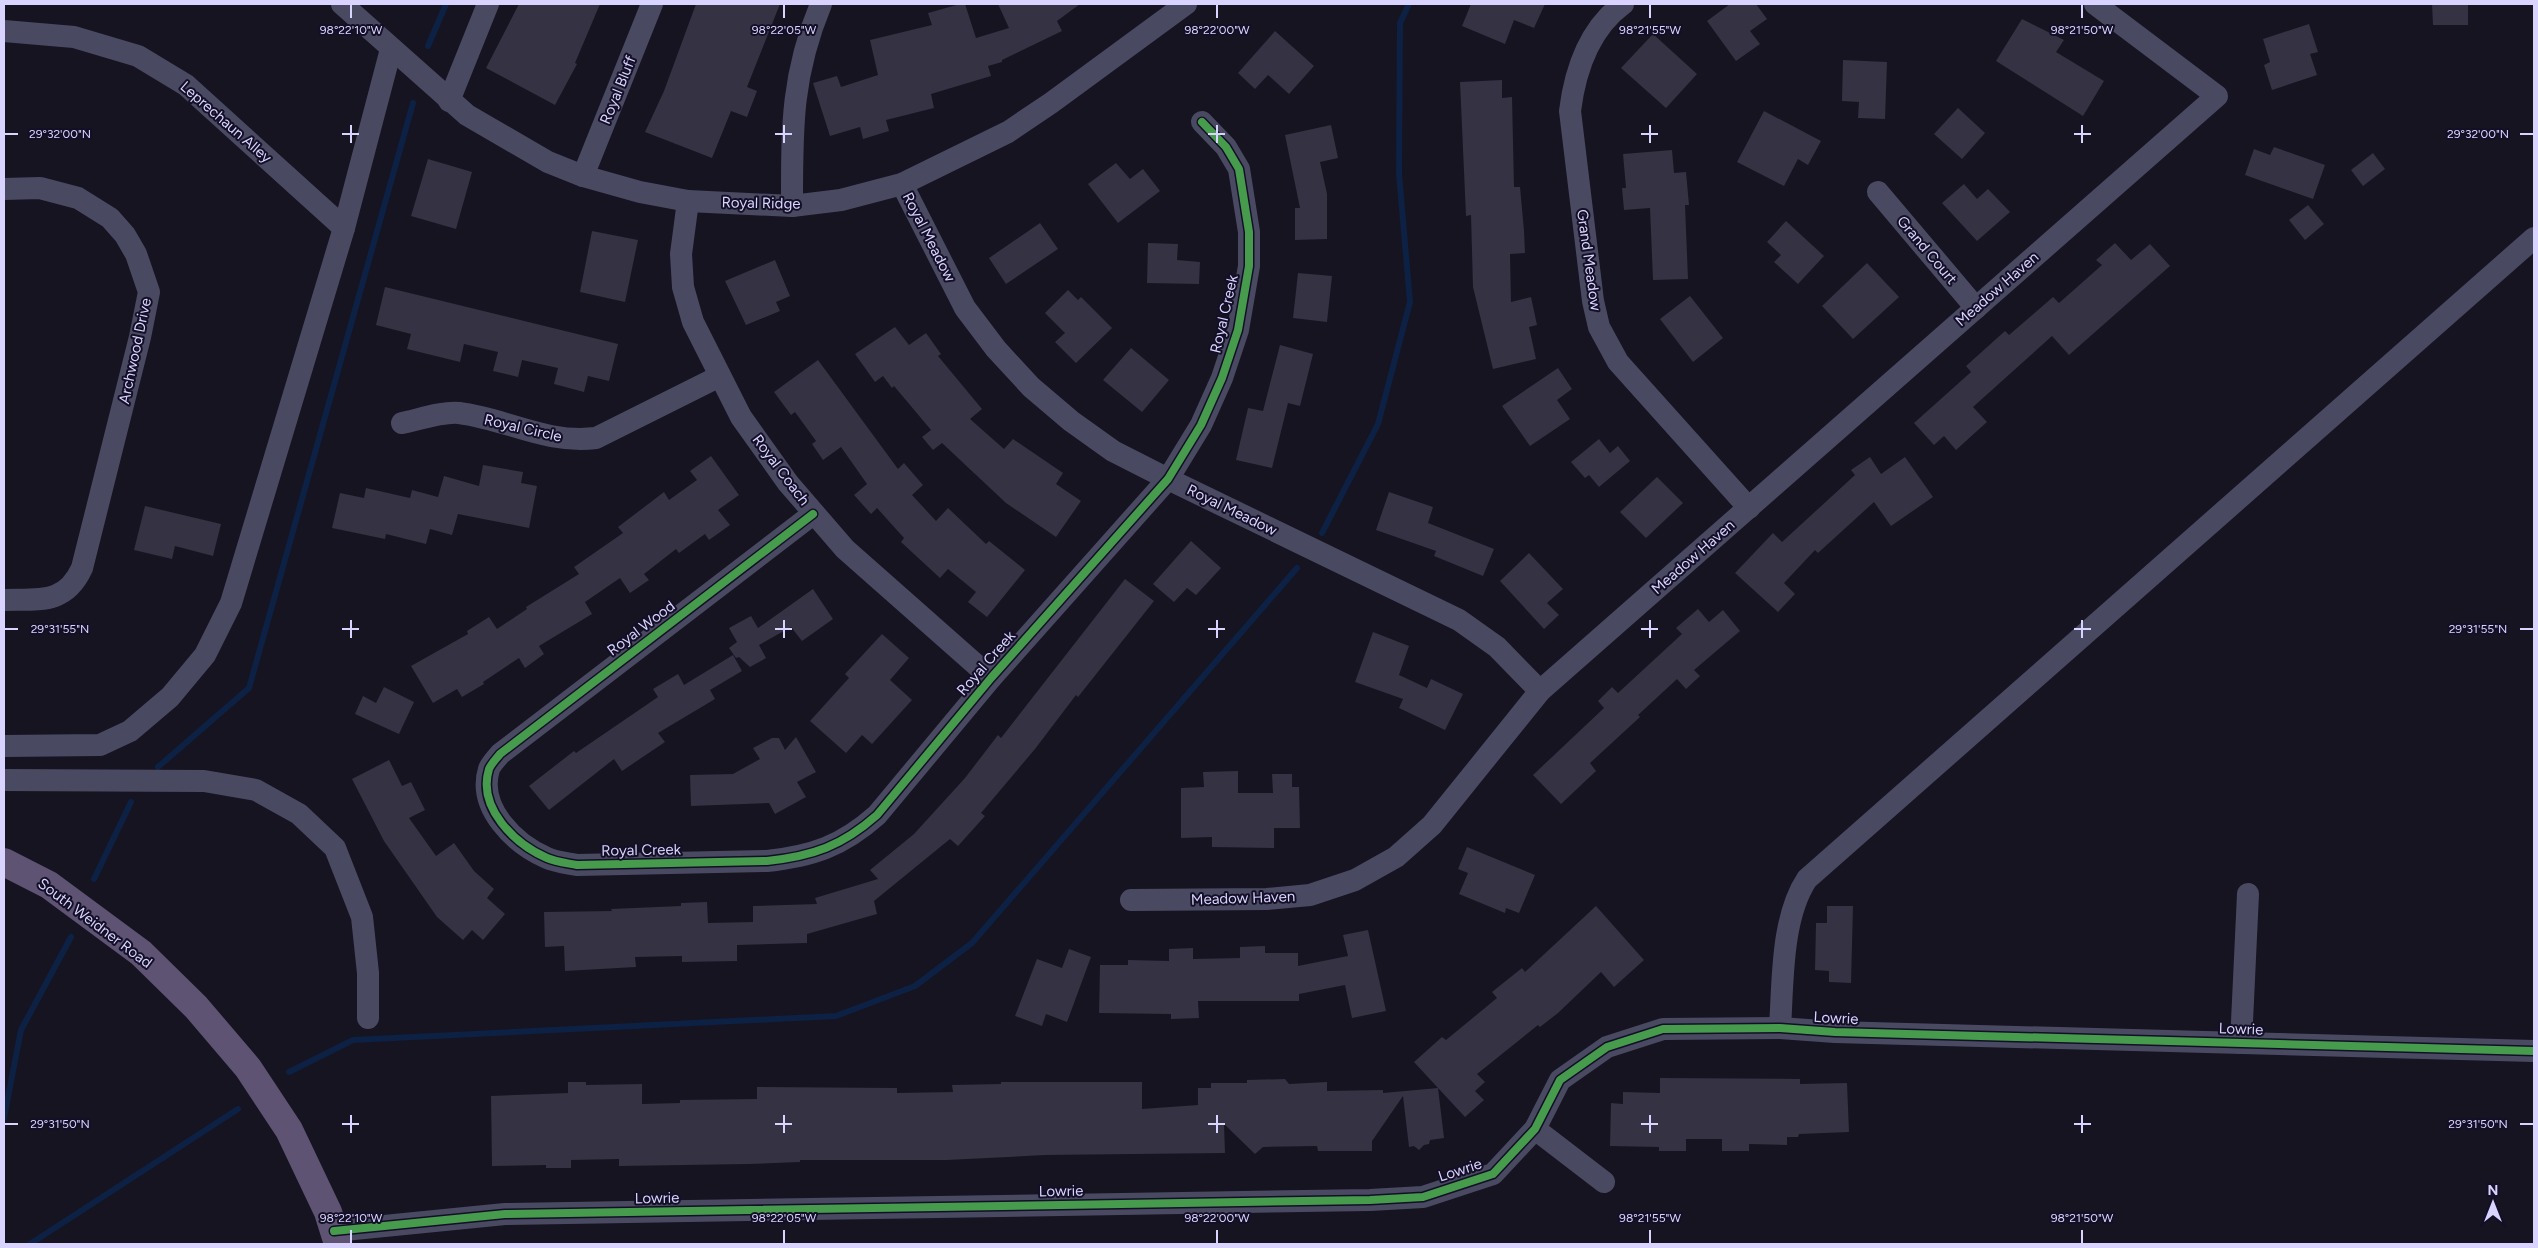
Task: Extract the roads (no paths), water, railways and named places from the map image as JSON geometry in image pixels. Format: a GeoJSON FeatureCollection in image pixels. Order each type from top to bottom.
{"type":"FeatureCollection","features":[{"type":"Feature","properties":{"kind":"main road","name":"South Weidner Road"},"geometry":{"type":"LineString","coordinates":[[4,862],[48,885],[141,953],[196,1007],[248,1068],[288,1130],[328,1212],[336,1237]]}},
{"type":"Feature","properties":{"kind":"street","name":"Royal Ridge"},"geometry":{"type":"LineString","coordinates":[[342,4],[467,115],[521,147],[583,176],[640,192],[688,201],[792,206],[841,200],[902,184],[1008,132],[1051,104],[1186,4]]}},
{"type":"Feature","properties":{"kind":"street"},"geometry":{"type":"LineString","coordinates":[[449,101],[488,4]]}},
{"type":"Feature","properties":{"kind":"street","name":"Royal Bluff"},"geometry":{"type":"LineString","coordinates":[[583,176],[652,4]]}},
{"type":"Feature","properties":{"kind":"street"},"geometry":{"type":"LineString","coordinates":[[792,206],[792,120],[796,84],[813,24],[821,4]]}},
{"type":"Feature","properties":{"kind":"street","name":"Grand Meadow"},"geometry":{"type":"LineString","coordinates":[[1623,4],[1606,19],[1583,55],[1574,83],[1570,111],[1593,300],[1599,327],[1618,362],[1749,508]]}},
{"type":"Feature","properties":{"kind":"street","name":"Meadow Haven"},"geometry":{"type":"LineString","coordinates":[[1131,900],[1286,898],[1333,889],[1376,869],[1396,857],[1432,825],[1540,691],[2217,96],[2095,4]]}},
{"type":"Feature","properties":{"kind":"street","name":"Leprechaun Alley"},"geometry":{"type":"LineString","coordinates":[[4,31],[74,37],[138,56],[186,84],[344,228]]}},
{"type":"Feature","properties":{"kind":"street"},"geometry":{"type":"LineString","coordinates":[[4,746],[100,745],[130,732],[170,697],[205,655],[230,603],[344,228],[391,49]]}},
{"type":"Feature","properties":{"kind":"street","name":"Royal Creek"},"geometry":{"type":"LineString","coordinates":[[489,768],[487,790],[492,809],[511,835],[531,850],[549,859],[577,865],[793,858],[838,844],[859,831],[877,814],[990,678],[1168,479],[1201,425],[1222,378],[1238,330],[1249,266],[1249,232],[1239,169],[1226,147],[1202,122]]}},
{"type":"Feature","properties":{"kind":"street","name":"Royal Meadow"},"geometry":{"type":"LineString","coordinates":[[902,184],[965,308],[996,349],[1031,387],[1071,421],[1113,451],[1459,620],[1497,647],[1540,691]]}},
{"type":"Feature","properties":{"kind":"street","name":"Archwood Drive"},"geometry":{"type":"LineString","coordinates":[[4,188],[40,188],[78,198],[110,218],[125,235],[136,254],[149,292],[140,337],[82,568],[75,583],[61,595],[35,599],[4,600]]}},
{"type":"Feature","properties":{"kind":"street","name":"Grand Court"},"geometry":{"type":"LineString","coordinates":[[1878,192],[1976,308]]}},
{"type":"Feature","properties":{"kind":"street","name":"Royal Coach"},"geometry":{"type":"LineString","coordinates":[[688,201],[681,254],[683,287],[693,322],[741,418],[788,483],[845,549],[990,678]]}},
{"type":"Feature","properties":{"kind":"street"},"geometry":{"type":"LineString","coordinates":[[1780,1028],[1783,980],[1791,911],[1798,892],[1807,879],[2534,238]]}},
{"type":"Feature","properties":{"kind":"street","name":"Royal Circle"},"geometry":{"type":"LineString","coordinates":[[402,423],[458,413],[554,437],[576,440],[596,438],[720,376]]}},
{"type":"Feature","properties":{"kind":"street","name":"Royal Wood"},"geometry":{"type":"LineString","coordinates":[[489,768],[500,754],[524,735],[814,514]]}},
{"type":"Feature","properties":{"kind":"street"},"geometry":{"type":"LineString","coordinates":[[4,780],[204,781],[256,790],[300,814],[335,848],[362,917],[368,973],[368,1018]]}},
{"type":"Feature","properties":{"kind":"street"},"geometry":{"type":"LineString","coordinates":[[2241,1043],[2248,894]]}},
{"type":"Feature","properties":{"kind":"street","name":"Lowrie"},"geometry":{"type":"LineString","coordinates":[[336,1237],[506,1214],[1370,1200],[1423,1197],[1493,1174],[1535,1128],[1560,1080],[1607,1047],[1662,1030],[1780,1028],[1835,1032],[2534,1051]]}},
{"type":"Feature","properties":{"kind":"street"},"geometry":{"type":"LineString","coordinates":[[1535,1128],[1604,1182]]}},
{"type":"Feature","properties":{"kind":"waterway"},"geometry":{"type":"LineString","coordinates":[[428,46],[446,4]]}},
{"type":"Feature","properties":{"kind":"waterway"},"geometry":{"type":"LineString","coordinates":[[1322,533],[1378,424],[1410,302],[1399,174],[1400,23],[1409,4]]}},
{"type":"Feature","properties":{"kind":"waterway"},"geometry":{"type":"LineString","coordinates":[[158,767],[249,688],[413,103]]}},
{"type":"Feature","properties":{"kind":"waterway"},"geometry":{"type":"LineString","coordinates":[[289,1072],[353,1040],[836,1016],[915,986],[972,943],[1297,568]]}},
{"type":"Feature","properties":{"kind":"waterway"},"geometry":{"type":"LineString","coordinates":[[94,879],[131,802]]}},
{"type":"Feature","properties":{"kind":"waterway"},"geometry":{"type":"LineString","coordinates":[[4,1118],[21,1030],[71,937]]}},
{"type":"Feature","properties":{"kind":"waterway"},"geometry":{"type":"LineString","coordinates":[[30,1244],[238,1109]]}}]}
